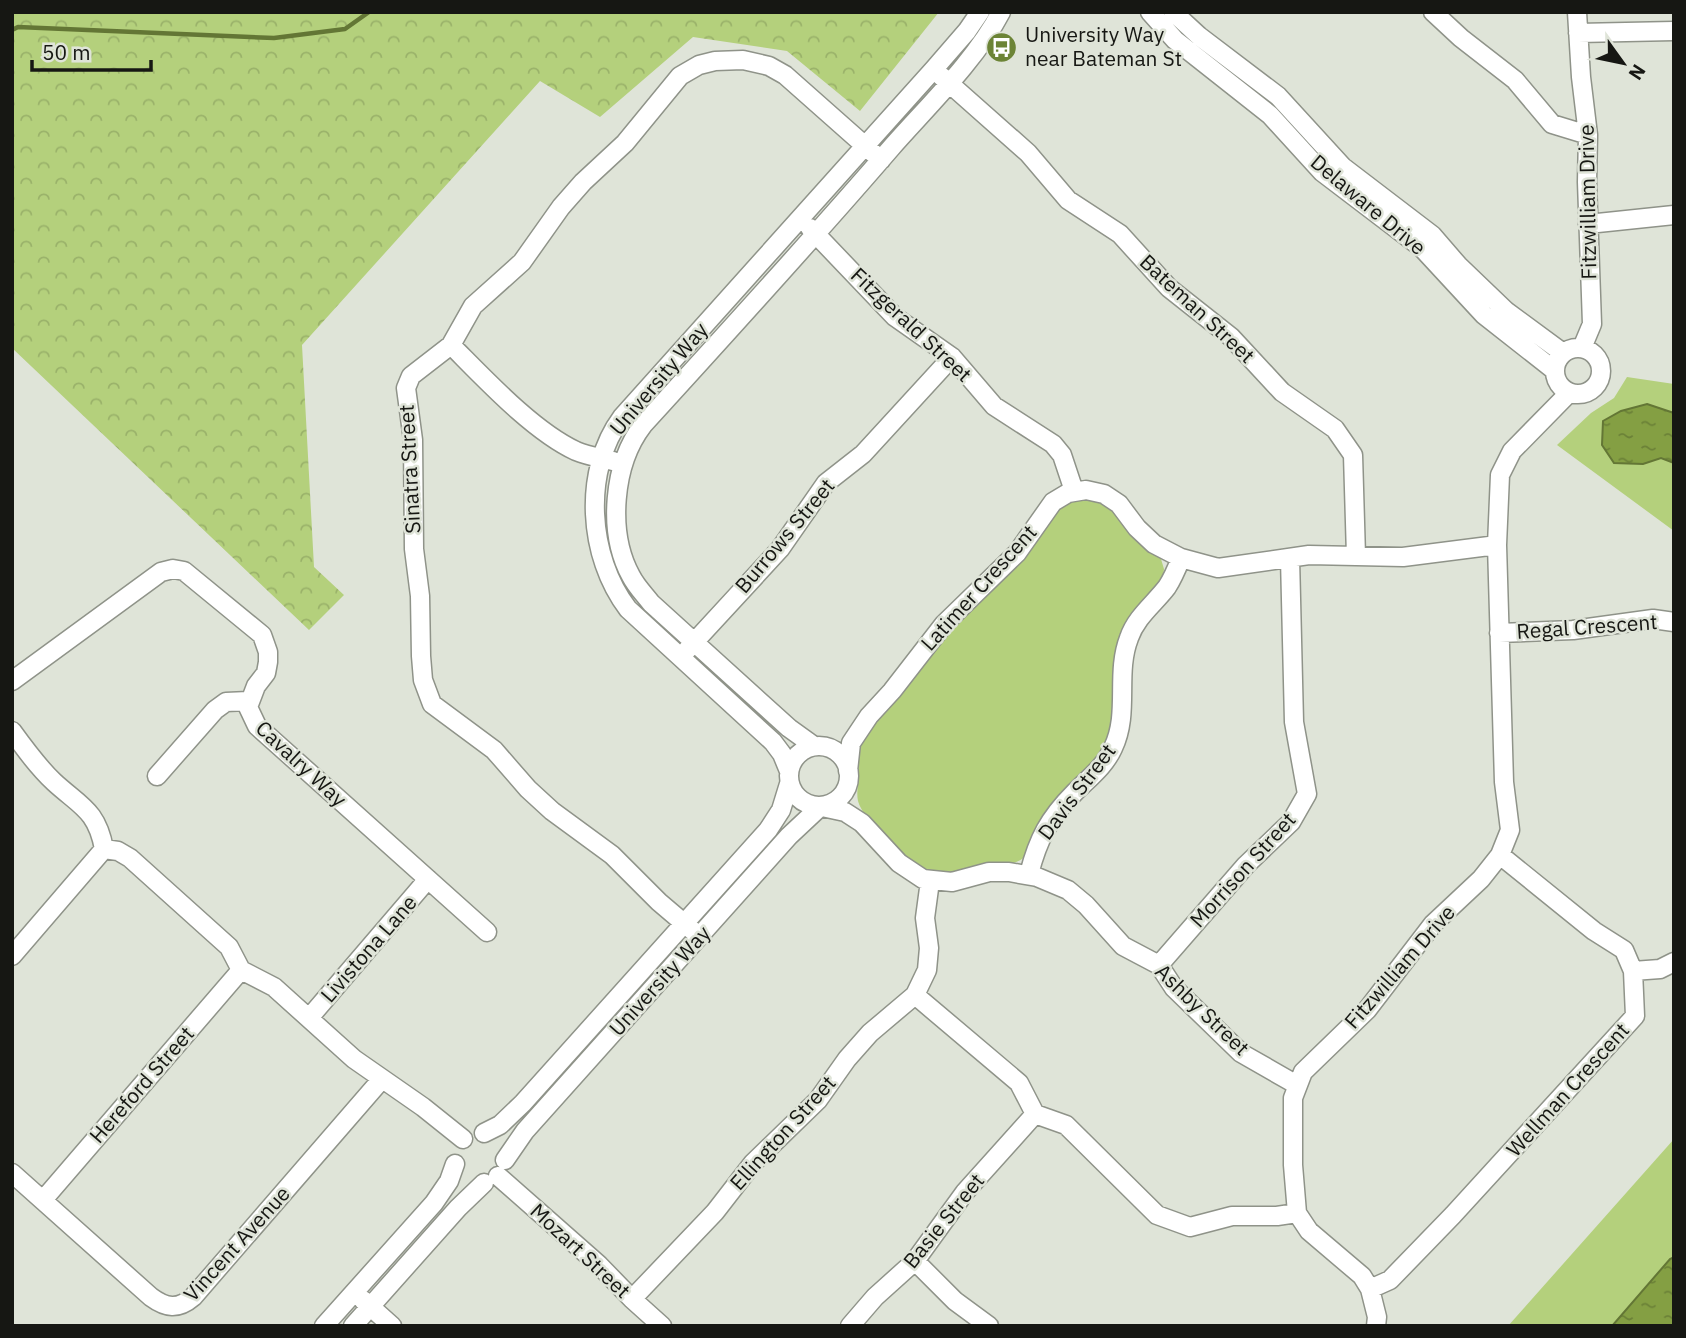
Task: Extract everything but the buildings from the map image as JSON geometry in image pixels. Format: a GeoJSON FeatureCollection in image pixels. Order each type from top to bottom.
{"type":"FeatureCollection","features":[{"type":"Feature","properties":{"kind":"street","name":"University Way"},"geometry":{"type":"LineString","coordinates":[[484,1133],[496,1128],[517,1110],[772,824],[783,806],[789,777],[782,754],[773,742],[628,609],[606,573],[597,536],[596,493],[602,458],[613,430],[934,69],[980,12]]}},
{"type":"Feature","properties":{"kind":"street","name":"University Way"},"geometry":{"type":"LineString","coordinates":[[816,746],[789,727],[651,603],[630,575],[619,534],[617,484],[622,464],[643,425],[949,82],[990,32],[1001,12]]}},
{"type":"Feature","properties":{"kind":"street","name":"Delaware Drive"},"geometry":{"type":"LineString","coordinates":[[1150,12],[1175,40],[1270,115],[1322,172],[1422,248],[1484,315],[1555,370]]}},
{"type":"Feature","properties":{"kind":"street","name":"Delaware Drive"},"geometry":{"type":"LineString","coordinates":[[1173,12],[1199,36],[1278,96],[1343,167],[1432,235],[1458,265],[1506,311],[1563,353]]}},
{"type":"Feature","properties":{"kind":"street"},"geometry":{"type":"LineString","coordinates":[[1433,12],[1461,38],[1515,80],[1554,125],[1588,127]]}},
{"type":"Feature","properties":{"kind":"street","name":"Fitzwilliam Drive"},"geometry":{"type":"LineString","coordinates":[[1577,12],[1588,127],[1592,324],[1582,348]]}},
{"type":"Feature","properties":{"kind":"street"},"geometry":{"type":"LineString","coordinates":[[1578,33],[1674,31]]}},
{"type":"Feature","properties":{"kind":"street","name":"Sinatra Street"},"geometry":{"type":"LineString","coordinates":[[699,936],[659,902],[612,855],[552,811],[528,789],[494,750],[432,704],[423,680],[421,596],[414,549],[413,440],[405,388],[411,376],[450,345],[473,306],[522,262],[561,207],[583,182],[625,143],[680,76],[699,65],[715,61],[743,60],[769,66],[785,75],[881,160]]}},
{"type":"Feature","properties":{"kind":"street","name":"Bateman Street"},"geometry":{"type":"LineString","coordinates":[[934,69],[1028,153],[1068,200],[1120,234],[1168,288],[1231,337],[1282,392],[1335,429],[1353,455],[1356,556]]}},
{"type":"Feature","properties":{"kind":"street"},"geometry":{"type":"LineString","coordinates":[[1588,224],[1674,215]]}},
{"type":"Feature","properties":{"kind":"street","name":"Fitzgerald Street"},"geometry":{"type":"LineString","coordinates":[[800,219],[895,317],[951,358],[994,406],[1053,444],[1062,455],[1074,491]]}},
{"type":"Feature","properties":{"kind":"street"},"geometry":{"type":"LineString","coordinates":[[450,345],[510,403],[558,440],[578,452],[622,464]]}},
{"type":"Feature","properties":{"kind":"street"},"geometry":{"type":"LineString","coordinates":[[1582,348],[1593,353],[1600,362],[1600,378],[1590,391],[1583,394],[1569,393],[1559,386],[1555,370],[1556,362],[1570,349],[1582,348]]}},
{"type":"Feature","properties":{"kind":"street","name":"Burrows Street"},"geometry":{"type":"LineString","coordinates":[[681,657],[780,549],[826,483],[863,454],[951,358]]}},
{"type":"Feature","properties":{"kind":"street","name":"Fitzwilliam Drive"},"geometry":{"type":"LineString","coordinates":[[1297,1213],[1292,1111],[1297,1085],[1303,1072],[1367,1010],[1433,924],[1481,879],[1500,855],[1510,830],[1504,782],[1499,633],[1497,545],[1500,475],[1512,451],[1569,393]]}},
{"type":"Feature","properties":{"kind":"street"},"geometry":{"type":"LineString","coordinates":[[1074,491],[1098,491],[1112,498],[1149,539],[1181,558],[1218,568],[1309,555],[1403,557],[1497,545]]}},
{"type":"Feature","properties":{"kind":"street","name":"Latimer Crescent"},"geometry":{"type":"LineString","coordinates":[[848,776],[851,743],[869,716],[944,624],[1017,553],[1053,502],[1074,491]]}},
{"type":"Feature","properties":{"kind":"street","name":"Davis Street"},"geometry":{"type":"LineString","coordinates":[[1029,874],[1038,841],[1046,827],[1101,766],[1113,748],[1122,722],[1122,662],[1129,636],[1139,618],[1169,584],[1181,558]]}},
{"type":"Feature","properties":{"kind":"street","name":"Morrison Street"},"geometry":{"type":"LineString","coordinates":[[1159,965],[1246,866],[1292,822],[1307,794],[1294,722],[1290,558]]}},
{"type":"Feature","properties":{"kind":"street","name":"Cavalry Way"},"geometry":{"type":"LineString","coordinates":[[12,681],[160,572],[173,569],[184,571],[262,635],[268,652],[266,673],[248,701],[250,717],[257,726],[487,932]]}},
{"type":"Feature","properties":{"kind":"street","name":"Regal Crescent"},"geometry":{"type":"LineString","coordinates":[[1499,633],[1573,630],[1653,619],[1674,622]]}},
{"type":"Feature","properties":{"kind":"street"},"geometry":{"type":"LineString","coordinates":[[157,776],[215,710],[226,702],[248,701]]}},
{"type":"Feature","properties":{"kind":"street","name":"Latimer Crescent"},"geometry":{"type":"LineString","coordinates":[[816,746],[841,736],[869,716]]}},
{"type":"Feature","properties":{"kind":"street"},"geometry":{"type":"LineString","coordinates":[[12,731],[40,767],[94,818],[101,830],[104,849],[12,956]]}},
{"type":"Feature","properties":{"kind":"street"},"geometry":{"type":"LineString","coordinates":[[862,823],[843,758],[836,752],[816,746],[798,755],[789,777],[800,801],[845,812],[862,823],[906,869],[930,881]]}},
{"type":"Feature","properties":{"kind":"street"},"geometry":{"type":"LineString","coordinates":[[821,807],[838,799],[846,789],[848,776]]}},
{"type":"Feature","properties":{"kind":"street","name":"University Way"},"geometry":{"type":"LineString","coordinates":[[353,1326],[463,1202],[496,1173],[525,1131],[699,936],[794,831],[821,807]]}},
{"type":"Feature","properties":{"kind":"street"},"geometry":{"type":"LineString","coordinates":[[104,849],[118,851],[140,867],[229,947],[241,970],[274,987],[354,1059],[423,1107],[463,1139]]}},
{"type":"Feature","properties":{"kind":"street"},"geometry":{"type":"LineString","coordinates":[[1500,855],[1594,931],[1624,950],[1633,971],[1660,969],[1674,962]]}},
{"type":"Feature","properties":{"kind":"street","name":"Ashby Street"},"geometry":{"type":"LineString","coordinates":[[930,881],[952,882],[996,871],[1029,874],[1068,890],[1086,905],[1123,946],[1159,965],[1174,988],[1241,1053],[1297,1085]]}},
{"type":"Feature","properties":{"kind":"street","name":"Livistona Lane"},"geometry":{"type":"LineString","coordinates":[[309,1018],[428,879]]}},
{"type":"Feature","properties":{"kind":"street","name":"Ellington Street"},"geometry":{"type":"LineString","coordinates":[[632,1299],[715,1212],[752,1163],[818,1100],[847,1059],[870,1033],[915,995],[927,970],[929,948],[925,918],[930,881]]}},
{"type":"Feature","properties":{"kind":"street","name":"Hereford Street"},"geometry":{"type":"LineString","coordinates":[[43,1200],[241,970]]}},
{"type":"Feature","properties":{"kind":"street","name":"Wellman Crescent"},"geometry":{"type":"LineString","coordinates":[[1370,1289],[1390,1280],[1399,1271],[1635,1016],[1633,971]]}},
{"type":"Feature","properties":{"kind":"street"},"geometry":{"type":"LineString","coordinates":[[915,995],[1019,1083],[1035,1114],[1066,1125],[1157,1215],[1190,1227],[1232,1216],[1278,1216],[1297,1213],[1309,1231],[1362,1276],[1370,1289],[1377,1317],[1376,1326]]}},
{"type":"Feature","properties":{"kind":"street","name":"Vincent Avenue"},"geometry":{"type":"LineString","coordinates":[[12,1173],[151,1297],[167,1306],[178,1307],[193,1297],[381,1080]]}},
{"type":"Feature","properties":{"kind":"street","name":"Basie Street"},"geometry":{"type":"LineString","coordinates":[[850,1326],[875,1297],[915,1262],[965,1192],[1035,1114]]}},
{"type":"Feature","properties":{"kind":"street"},"geometry":{"type":"LineString","coordinates":[[324,1326],[442,1193],[452,1176],[456,1150],[463,1139],[472,1134],[484,1133],[492,1136],[504,1150],[496,1173],[474,1183],[458,1172],[455,1164]]}},
{"type":"Feature","properties":{"kind":"street","name":"Mozart Street"},"geometry":{"type":"LineString","coordinates":[[496,1173],[599,1265],[662,1326]]}},
{"type":"Feature","properties":{"kind":"street"},"geometry":{"type":"LineString","coordinates":[[915,1262],[955,1301],[989,1326]]}},
{"type":"Feature","properties":{"kind":"street"},"geometry":{"type":"LineString","coordinates":[[354,1292],[392,1326]]}},
{"type":"Feature","properties":{"kind":"green space"},"geometry":{"type":"Polygon","coordinates":[[[12,12],[939,12],[860,111],[787,51],[693,37],[600,117],[540,81],[302,345],[314,567],[344,595],[309,630],[12,348],[12,12]]]}},
{"type":"Feature","properties":{"kind":"green space"},"geometry":{"type":"Polygon","coordinates":[[[1627,377],[1674,384],[1674,531],[1557,445],[1591,413],[1614,398],[1627,377]]]}},
{"type":"Feature","properties":{"kind":"green space"},"geometry":{"type":"Polygon","coordinates":[[[1083,497],[1106,503],[1161,559],[1164,569],[1163,579],[1133,618],[1117,650],[1112,732],[1099,758],[1029,844],[1022,859],[1004,866],[976,871],[928,873],[898,853],[868,820],[862,809],[857,798],[857,742],[937,642],[1053,514],[1068,502],[1083,497]]]}},
{"type":"Feature","properties":{"kind":"green space"},"geometry":{"type":"Polygon","coordinates":[[[1674,1139],[1674,1326],[1508,1326],[1674,1139]]]}},
{"type":"Feature","properties":{"kind":"water"},"geometry":{"type":"Polygon","coordinates":[[[1647,404],[1674,413],[1674,463],[1661,458],[1643,464],[1614,463],[1602,445],[1603,421],[1621,411],[1647,404]]]}},
{"type":"Feature","properties":{"kind":"water"},"geometry":{"type":"Polygon","coordinates":[[[1674,1257],[1674,1326],[1612,1326],[1670,1259],[1674,1257]]]}},
{"type":"Feature","properties":{"kind":"waterway"},"geometry":{"type":"LineString","coordinates":[[12,30],[18,27],[274,38],[345,29],[369,12]]}},
{"type":"Feature","properties":{"kind":"place","name":"University Way near Bateman St"},"geometry":{"type":"Point","coordinates":[1002,47]}}]}
